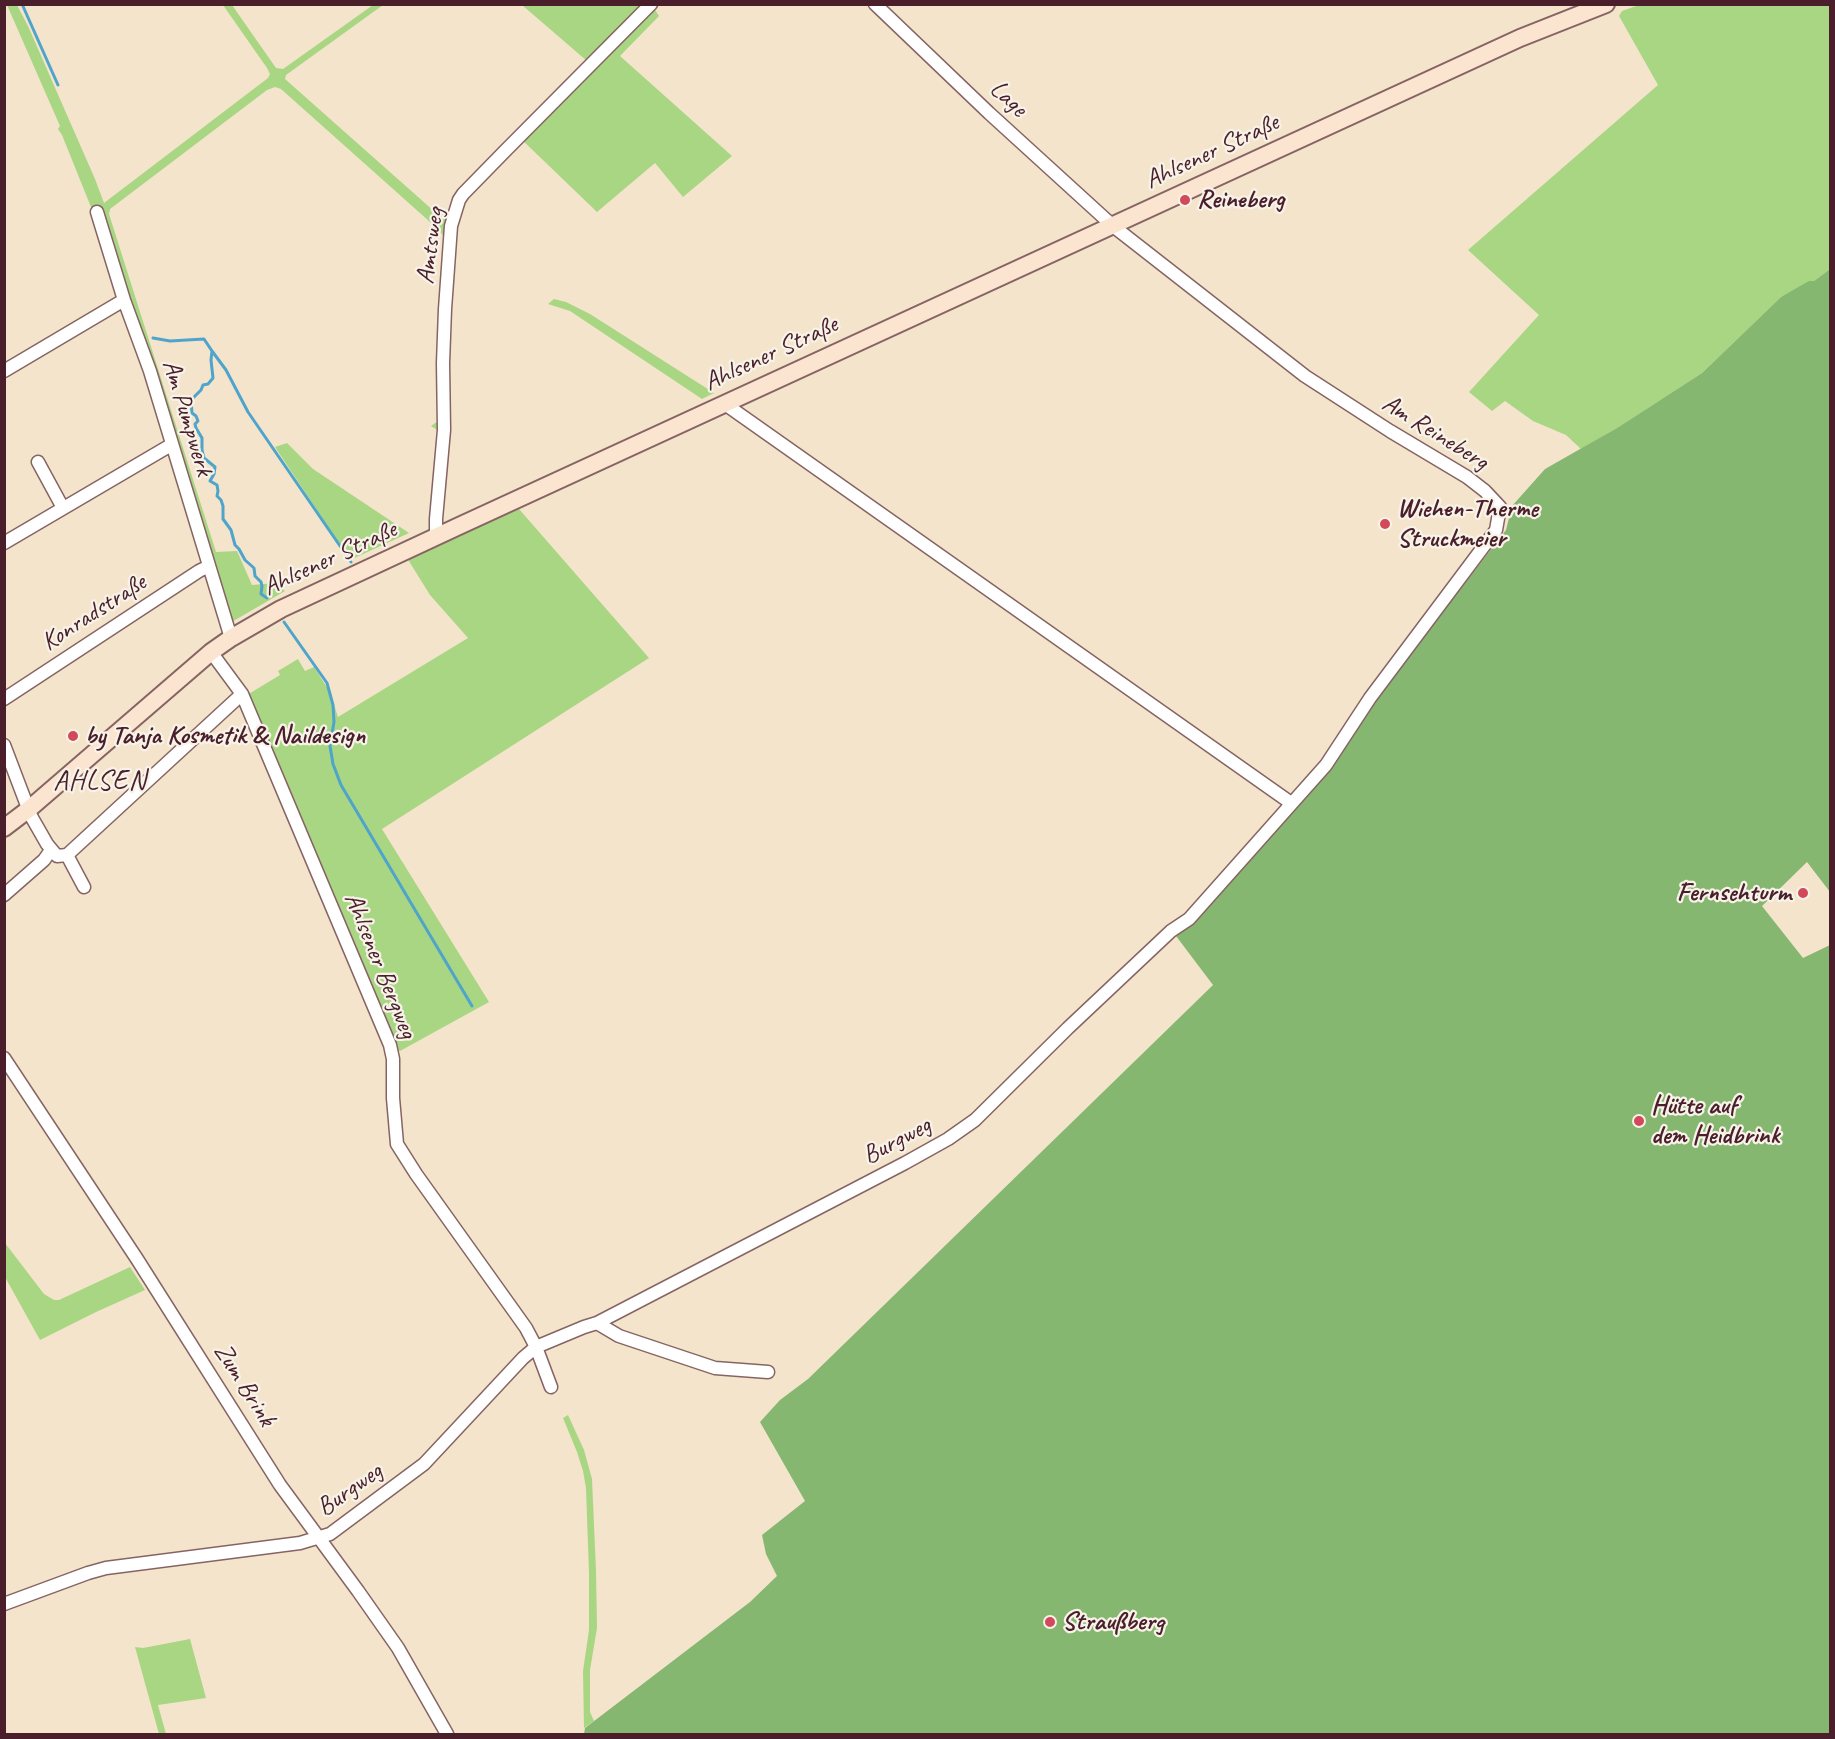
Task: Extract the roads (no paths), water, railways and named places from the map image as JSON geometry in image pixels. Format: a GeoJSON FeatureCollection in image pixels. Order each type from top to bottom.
{"type":"FeatureCollection","features":[{"type":"Feature","properties":{"kind":"main road","name":"Ahlsener Straße"},"geometry":{"type":"LineString","coordinates":[[4,828],[211,652],[280,609],[1520,38],[1603,5]]}},
{"type":"Feature","properties":{"kind":"street","name":"Amtsweg"},"geometry":{"type":"LineString","coordinates":[[436,537],[444,430],[445,309],[451,226],[459,200],[651,4]]}},
{"type":"Feature","properties":{"kind":"street","name":"Lage"},"geometry":{"type":"LineString","coordinates":[[875,4],[989,113],[1113,226]]}},
{"type":"Feature","properties":{"kind":"street","name":"Am Pumpwerk"},"geometry":{"type":"LineString","coordinates":[[97,212],[124,300],[150,371],[231,638]]}},
{"type":"Feature","properties":{"kind":"street","name":"Am Reineberg"},"geometry":{"type":"LineString","coordinates":[[1113,226],[1305,376],[1467,477],[1500,507],[1496,530],[1371,698],[1326,765],[1189,919],[1171,932]]}},
{"type":"Feature","properties":{"kind":"street"},"geometry":{"type":"LineString","coordinates":[[4,371],[124,300]]}},
{"type":"Feature","properties":{"kind":"street"},"geometry":{"type":"LineString","coordinates":[[725,404],[1291,803]]}},
{"type":"Feature","properties":{"kind":"street"},"geometry":{"type":"LineString","coordinates":[[4,543],[171,445]]}},
{"type":"Feature","properties":{"kind":"street"},"geometry":{"type":"LineString","coordinates":[[38,462],[63,508]]}},
{"type":"Feature","properties":{"kind":"street","name":"Konradstraße"},"geometry":{"type":"LineString","coordinates":[[4,699],[209,566]]}},
{"type":"Feature","properties":{"kind":"street","name":"Ahlsener Bergweg"},"geometry":{"type":"LineString","coordinates":[[211,652],[242,694],[390,1044],[393,1059],[393,1098],[397,1144],[526,1328],[551,1387]]}},
{"type":"Feature","properties":{"kind":"street"},"geometry":{"type":"LineString","coordinates":[[4,745],[31,816],[51,850],[57,856],[67,855],[242,694]]}},
{"type":"Feature","properties":{"kind":"street"},"geometry":{"type":"LineString","coordinates":[[4,895],[44,860],[51,850]]}},
{"type":"Feature","properties":{"kind":"street"},"geometry":{"type":"LineString","coordinates":[[67,855],[84,887]]}},
{"type":"Feature","properties":{"kind":"street","name":"Burgweg"},"geometry":{"type":"LineString","coordinates":[[4,1604],[106,1568],[300,1543],[330,1534],[424,1464],[536,1347],[597,1323],[905,1163],[948,1139],[975,1120],[1068,1028],[1171,932]]}},
{"type":"Feature","properties":{"kind":"street","name":"Zum Brink"},"geometry":{"type":"LineString","coordinates":[[4,1058],[143,1269],[274,1476],[398,1648],[447,1734]]}},
{"type":"Feature","properties":{"kind":"street"},"geometry":{"type":"LineString","coordinates":[[597,1323],[619,1336],[715,1368],[768,1372]]}},
{"type":"Feature","properties":{"kind":"waterway"},"geometry":{"type":"LineString","coordinates":[[22,4],[58,85]]}},
{"type":"Feature","properties":{"kind":"waterway"},"geometry":{"type":"LineString","coordinates":[[153,338],[170,341],[204,339],[212,351],[213,378],[208,384],[203,385],[191,400],[192,413],[198,421],[195,424],[202,438],[204,458],[215,467],[210,481],[217,485],[217,496],[223,506],[223,519],[231,530],[235,545],[245,560],[254,568],[255,576],[261,582],[261,594],[267,598]]}},
{"type":"Feature","properties":{"kind":"waterway"},"geometry":{"type":"LineString","coordinates":[[212,351],[226,370],[248,412],[351,562]]}},
{"type":"Feature","properties":{"kind":"waterway"},"geometry":{"type":"LineString","coordinates":[[284,622],[327,683],[333,705],[334,722],[330,746],[333,764],[341,785],[472,1006]]}},
{"type":"Feature","properties":{"kind":"place","name":"Reineberg"},"geometry":{"type":"Point","coordinates":[1185,200]}},
{"type":"Feature","properties":{"kind":"place","name":"Wiehen-Therme Struckmeier"},"geometry":{"type":"Point","coordinates":[1385,524]}},
{"type":"Feature","properties":{"kind":"place","name":"by Tanja Kosmetik & Naildesign"},"geometry":{"type":"Point","coordinates":[73,736]}},
{"type":"Feature","properties":{"kind":"place","name":"Fernsehturm"},"geometry":{"type":"Point","coordinates":[1803,893]}},
{"type":"Feature","properties":{"kind":"place","name":"Hütte auf dem Heidbrink"},"geometry":{"type":"Point","coordinates":[1639,1121]}},
{"type":"Feature","properties":{"kind":"place","name":"Straußberg"},"geometry":{"type":"Point","coordinates":[1050,1622]}},
{"type":"Feature","properties":{"kind":"district","name":"AHLSEN"},"geometry":{"type":"Point","coordinates":[100,782]}}]}
